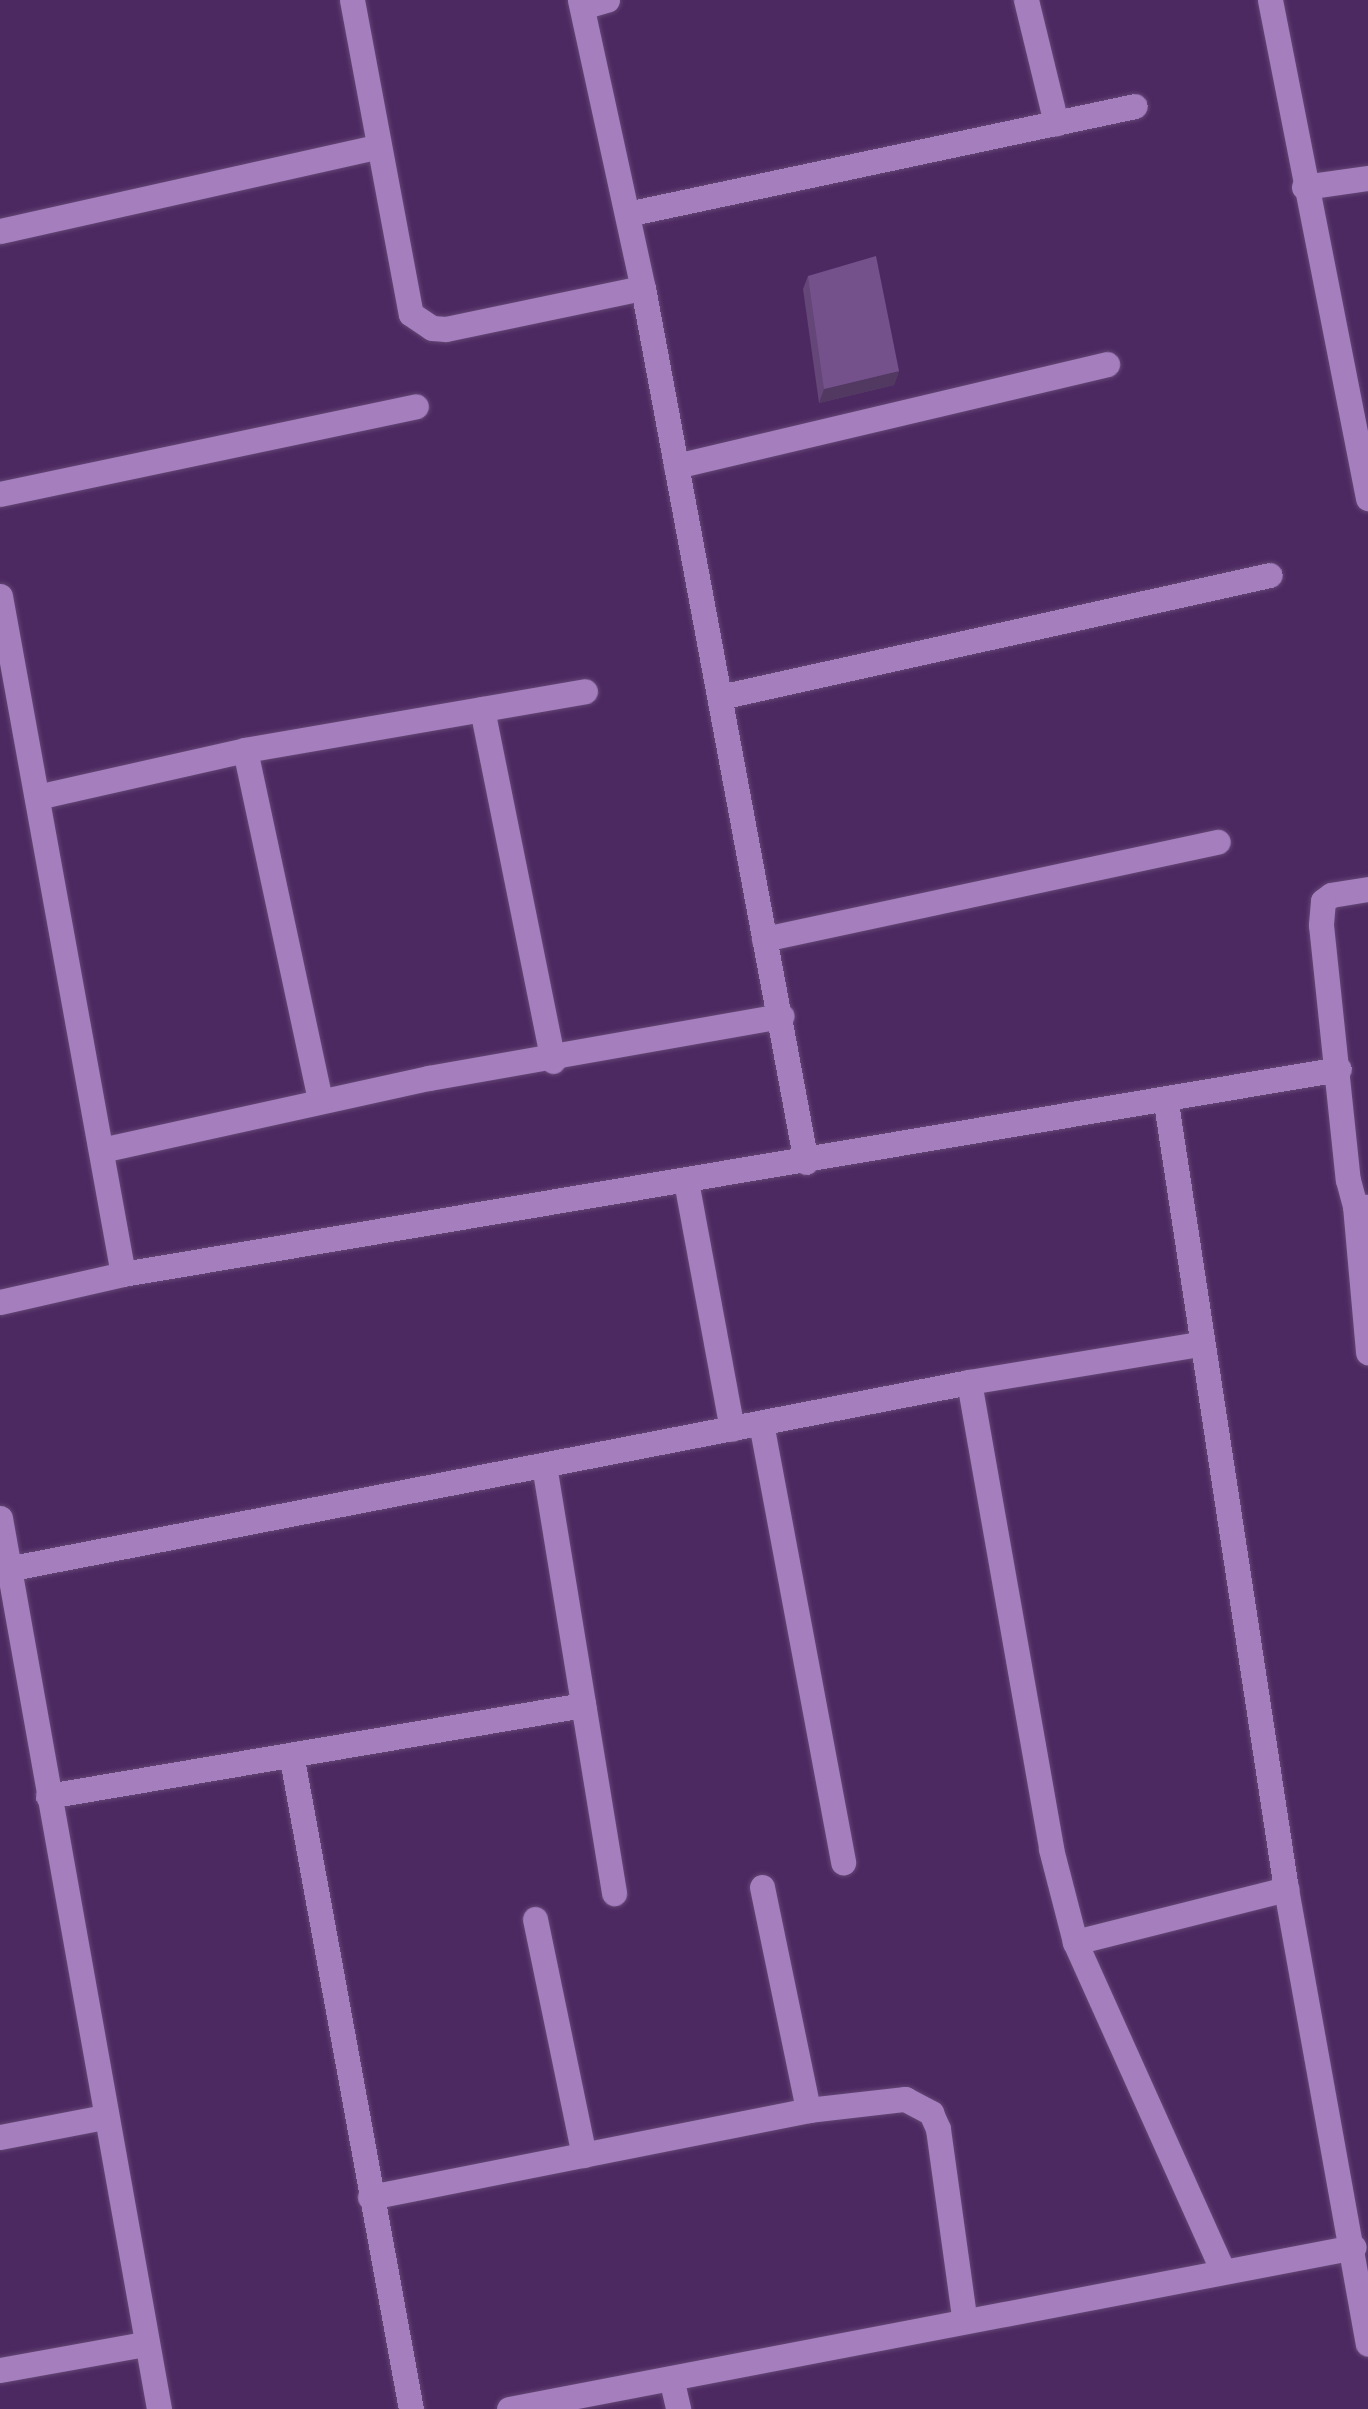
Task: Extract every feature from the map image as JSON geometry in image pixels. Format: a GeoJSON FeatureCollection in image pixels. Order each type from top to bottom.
{"type":"FeatureCollection","features":[{"type":"Feature","properties":{"kind":"street"},"geometry":{"type":"LineString","coordinates":[[352,0],[404,301],[420,323],[446,328],[643,288]]}},
{"type":"Feature","properties":{"kind":"street"},"geometry":{"type":"LineString","coordinates":[[1026,0],[1056,123]]}},
{"type":"Feature","properties":{"kind":"street"},"geometry":{"type":"LineString","coordinates":[[1270,0],[1368,498]]}},
{"type":"Feature","properties":{"kind":"street"},"geometry":{"type":"LineString","coordinates":[[590,2],[764,940],[782,1016],[806,1162]]}},
{"type":"Feature","properties":{"kind":"street"},"geometry":{"type":"LineString","coordinates":[[627,214],[1136,106]]}},
{"type":"Feature","properties":{"kind":"street"},"geometry":{"type":"LineString","coordinates":[[0,231],[378,146]]}},
{"type":"Feature","properties":{"kind":"street"},"geometry":{"type":"LineString","coordinates":[[1304,187],[1368,178]]}},
{"type":"Feature","properties":{"kind":"street"},"geometry":{"type":"LineString","coordinates":[[676,466],[1107,364]]}},
{"type":"Feature","properties":{"kind":"street"},"geometry":{"type":"LineString","coordinates":[[0,494],[416,406]]}},
{"type":"Feature","properties":{"kind":"street"},"geometry":{"type":"LineString","coordinates":[[720,698],[1270,574]]}},
{"type":"Feature","properties":{"kind":"street"},"geometry":{"type":"LineString","coordinates":[[0,596],[123,1274]]}},
{"type":"Feature","properties":{"kind":"street"},"geometry":{"type":"LineString","coordinates":[[37,797],[244,750],[585,690]]}},
{"type":"Feature","properties":{"kind":"street"},"geometry":{"type":"LineString","coordinates":[[482,709],[554,1061]]}},
{"type":"Feature","properties":{"kind":"street"},"geometry":{"type":"LineString","coordinates":[[244,750],[320,1101]]}},
{"type":"Feature","properties":{"kind":"street"},"geometry":{"type":"LineString","coordinates":[[764,940],[1218,842]]}},
{"type":"Feature","properties":{"kind":"street"},"geometry":{"type":"LineString","coordinates":[[1368,889],[1331,894],[1321,912],[1339,1069],[1362,1207],[1368,1352]]}},
{"type":"Feature","properties":{"kind":"street"},"geometry":{"type":"LineString","coordinates":[[101,1150],[320,1101],[554,1061],[782,1016]]}},
{"type":"Feature","properties":{"kind":"street"},"geometry":{"type":"LineString","coordinates":[[0,1302],[123,1274],[1166,1102],[1339,1069]]}},
{"type":"Feature","properties":{"kind":"street"},"geometry":{"type":"LineString","coordinates":[[1166,1102],[1198,1344],[1286,1889],[1354,2247],[1368,2344]]}},
{"type":"Feature","properties":{"kind":"street"},"geometry":{"type":"LineString","coordinates":[[686,1182],[732,1428]]}},
{"type":"Feature","properties":{"kind":"street"},"geometry":{"type":"LineString","coordinates":[[7,1570],[969,1382],[1198,1344]]}},
{"type":"Feature","properties":{"kind":"street"},"geometry":{"type":"LineString","coordinates":[[969,1382],[1051,1849],[1075,1942],[1223,2270]]}},
{"type":"Feature","properties":{"kind":"street"},"geometry":{"type":"LineString","coordinates":[[761,1423],[843,1862]]}},
{"type":"Feature","properties":{"kind":"street"},"geometry":{"type":"LineString","coordinates":[[544,1466],[614,1893]]}},
{"type":"Feature","properties":{"kind":"street"},"geometry":{"type":"LineString","coordinates":[[0,1518],[144,2344],[159,2409]]}},
{"type":"Feature","properties":{"kind":"street"},"geometry":{"type":"LineString","coordinates":[[48,1796],[292,1758],[584,1705]]}},
{"type":"Feature","properties":{"kind":"street"},"geometry":{"type":"LineString","coordinates":[[292,1758],[411,2409]]}},
{"type":"Feature","properties":{"kind":"street"},"geometry":{"type":"LineString","coordinates":[[762,1887],[808,2110]]}},
{"type":"Feature","properties":{"kind":"street"},"geometry":{"type":"LineString","coordinates":[[1075,1942],[1286,1889]]}},
{"type":"Feature","properties":{"kind":"street"},"geometry":{"type":"LineString","coordinates":[[535,1919],[584,2155]]}},
{"type":"Feature","properties":{"kind":"street"},"geometry":{"type":"LineString","coordinates":[[370,2197],[808,2110],[905,2099],[931,2113],[964,2317]]}},
{"type":"Feature","properties":{"kind":"street"},"geometry":{"type":"LineString","coordinates":[[0,2138],[104,2117]]}},
{"type":"Feature","properties":{"kind":"street"},"geometry":{"type":"LineString","coordinates":[[510,2409],[672,2382],[964,2317],[1354,2247]]}},
{"type":"Feature","properties":{"kind":"street"},"geometry":{"type":"LineString","coordinates":[[0,2370],[144,2344]]}},
{"type":"Feature","properties":{"kind":"street"},"geometry":{"type":"LineString","coordinates":[[672,2382],[678,2409]]}},
{"type":"Feature","properties":{"kind":"building"},"geometry":{"type":"Polygon","coordinates":[[[876,256],[899,371],[824,389],[808,276],[876,256]]]}}]}
